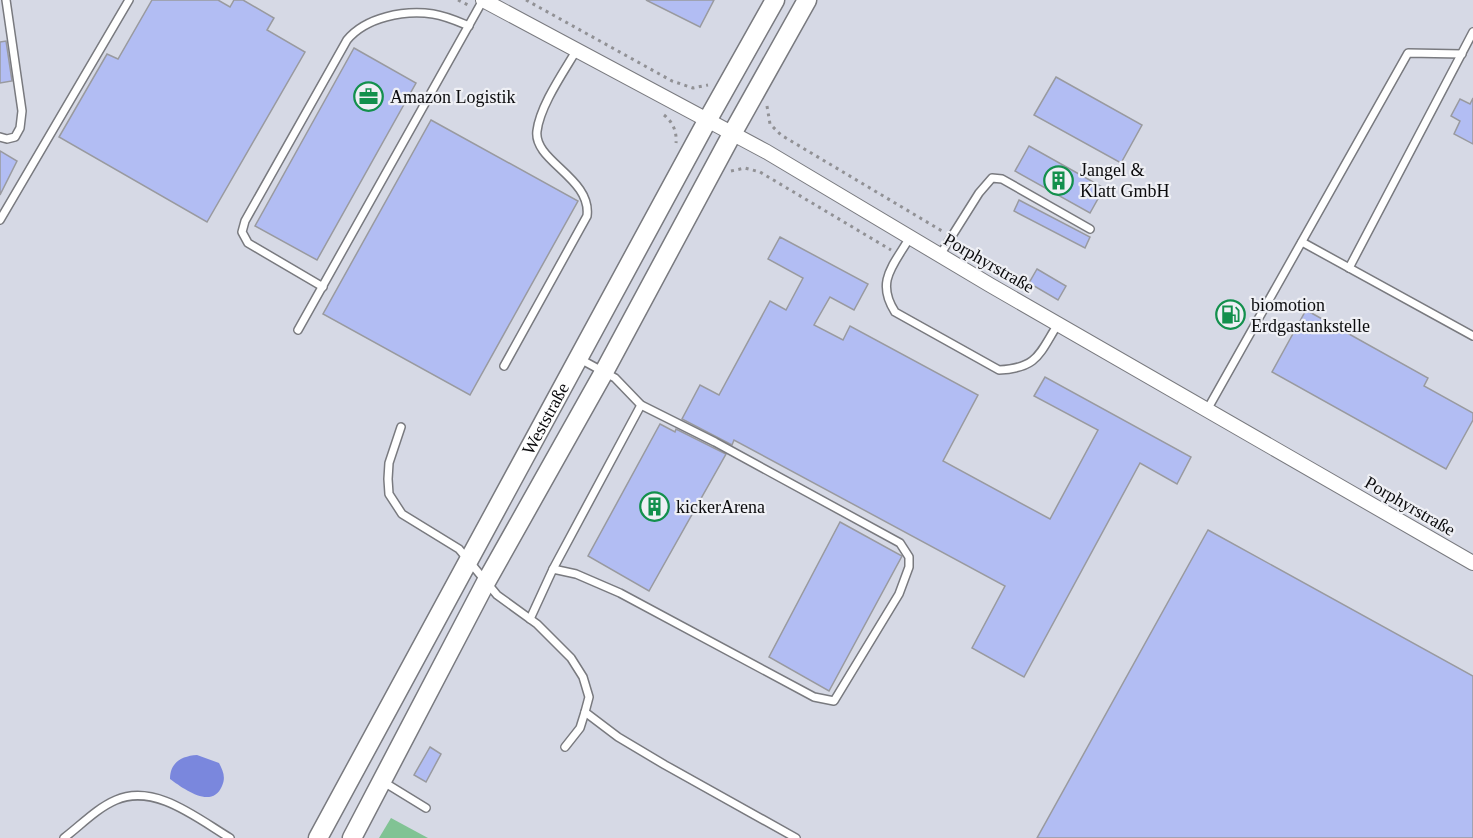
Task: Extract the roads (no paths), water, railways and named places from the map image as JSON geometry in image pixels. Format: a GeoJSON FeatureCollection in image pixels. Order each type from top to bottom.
{"type":"FeatureCollection","features":[{"type":"Feature","properties":{"kind":"main road","name":"Weststraße"},"geometry":{"type":"LineString","coordinates":[[318,838],[775,0]]}},
{"type":"Feature","properties":{"kind":"main road"},"geometry":{"type":"LineString","coordinates":[[352,838],[486,582],[604,372],[807,0]]}},
{"type":"Feature","properties":{"kind":"street","name":"Porphyrstraße"},"geometry":{"type":"LineString","coordinates":[[483,0],[768,152],[1058,324],[1473,563]]}},
{"type":"Feature","properties":{"kind":"lane"},"geometry":{"type":"LineString","coordinates":[[0,137],[7,139],[15,137],[20,128],[22,111],[6,0]]}},
{"type":"Feature","properties":{"kind":"lane"},"geometry":{"type":"LineString","coordinates":[[0,220],[129,0]]}},
{"type":"Feature","properties":{"kind":"lane"},"geometry":{"type":"LineString","coordinates":[[298,330],[483,0]]}},
{"type":"Feature","properties":{"kind":"lane"},"geometry":{"type":"LineString","coordinates":[[322,287],[248,243],[242,232],[245,221],[285,147],[355,30],[375,19],[431,14],[469,26]]}},
{"type":"Feature","properties":{"kind":"lane"},"geometry":{"type":"LineString","coordinates":[[1349,268],[1473,32]]}},
{"type":"Feature","properties":{"kind":"lane"},"geometry":{"type":"LineString","coordinates":[[504,366],[587,216],[586,200],[581,190],[545,152],[537,140],[537,131],[546,104],[576,51]]}},
{"type":"Feature","properties":{"kind":"lane"},"geometry":{"type":"LineString","coordinates":[[1208,410],[1408,53],[1462,54]]}},
{"type":"Feature","properties":{"kind":"lane"},"geometry":{"type":"LineString","coordinates":[[940,255],[979,193],[992,178],[998,177],[1090,229]]}},
{"type":"Feature","properties":{"kind":"lane"},"geometry":{"type":"LineString","coordinates":[[910,237],[887,277],[885,285],[887,300],[895,312],[999,370],[1016,369],[1035,360],[1058,324]]}},
{"type":"Feature","properties":{"kind":"lane"},"geometry":{"type":"LineString","coordinates":[[1302,242],[1473,336]]}},
{"type":"Feature","properties":{"kind":"lane"},"geometry":{"type":"LineString","coordinates":[[553,569],[568,571],[620,593],[814,697],[834,700],[899,594],[909,567],[909,557],[900,543],[715,442],[641,405],[615,378],[578,358]]}},
{"type":"Feature","properties":{"kind":"lane"},"geometry":{"type":"LineString","coordinates":[[530,619],[538,606],[553,569],[641,405]]}},
{"type":"Feature","properties":{"kind":"lane"},"geometry":{"type":"LineString","coordinates":[[401,427],[389,463],[389,494],[402,514],[459,549],[497,595],[537,624],[571,658],[583,677],[589,697],[585,712],[579,728],[564,747]]}},
{"type":"Feature","properties":{"kind":"lane"},"geometry":{"type":"LineString","coordinates":[[585,712],[665,765],[796,838]]}},
{"type":"Feature","properties":{"kind":"lane"},"geometry":{"type":"LineString","coordinates":[[382,781],[426,808]]}},
{"type":"Feature","properties":{"kind":"lane"},"geometry":{"type":"LineString","coordinates":[[64,838],[97,811],[117,799],[144,795],[164,800],[230,838]]}},
{"type":"Feature","properties":{"kind":"water"},"geometry":{"type":"Polygon","coordinates":[[[197,755],[219,763],[223,771],[222,786],[212,796],[205,797],[190,792],[170,779],[172,769],[178,761],[197,755]]]}},
{"type":"Feature","properties":{"kind":"place","name":"Amazon Logistik"},"geometry":{"type":"Point","coordinates":[369,97]}},
{"type":"Feature","properties":{"kind":"place","name":"Jangel & Klatt GmbH"},"geometry":{"type":"Point","coordinates":[1059,180]}},
{"type":"Feature","properties":{"kind":"place","name":"biomotion Erdgastankstelle"},"geometry":{"type":"Point","coordinates":[1230,315]}},
{"type":"Feature","properties":{"kind":"place","name":"kickerArena"},"geometry":{"type":"Point","coordinates":[655,507]}}]}
